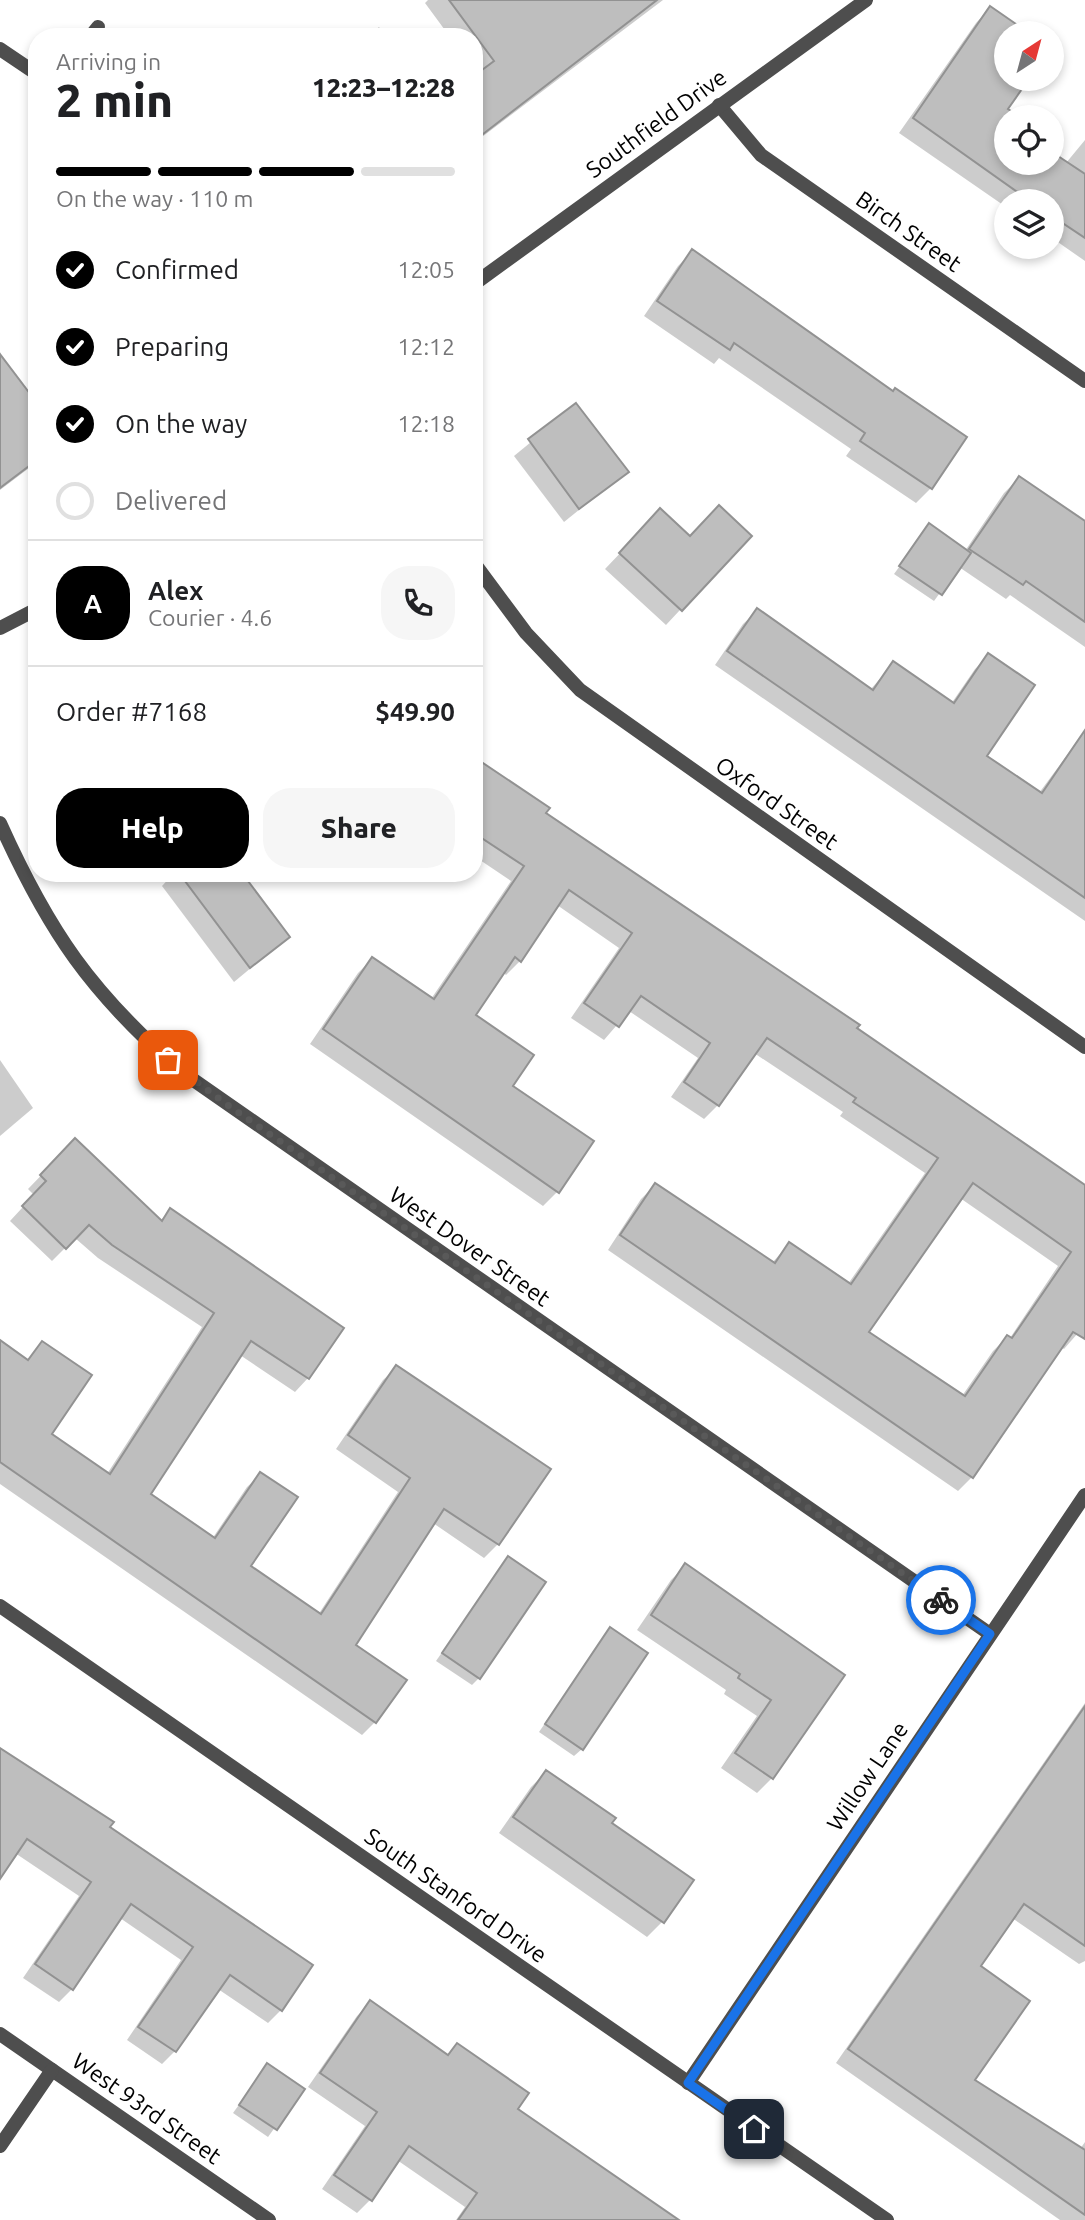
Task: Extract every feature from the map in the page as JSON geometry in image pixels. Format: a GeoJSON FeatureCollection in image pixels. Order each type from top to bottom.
{"type":"FeatureCollection","features":[{"type":"Feature","properties":{"kind":"street","name":"Southfield Drive"},"geometry":{"type":"LineString","coordinates":[[483,277],[866,0]]}},
{"type":"Feature","properties":{"kind":"street"},"geometry":{"type":"LineString","coordinates":[[0,49],[28,68]]}},
{"type":"Feature","properties":{"kind":"street","name":"Birch Street"},"geometry":{"type":"LineString","coordinates":[[719,105],[761,155],[1085,381]]}},
{"type":"Feature","properties":{"kind":"street","name":"Oxford Street"},"geometry":{"type":"LineString","coordinates":[[483,575],[526,633],[580,690],[1085,1047]]}},
{"type":"Feature","properties":{"kind":"street"},"geometry":{"type":"LineString","coordinates":[[0,628],[28,614]]}},
{"type":"Feature","properties":{"kind":"street","name":"West Dover Street"},"geometry":{"type":"LineString","coordinates":[[0,822],[29,887],[73,959],[109,1004],[182,1072],[990,1634]]}},
{"type":"Feature","properties":{"kind":"street","name":"Willow Lane"},"geometry":{"type":"LineString","coordinates":[[688,2083],[1085,1495]]}},
{"type":"Feature","properties":{"kind":"street","name":"South Stanford Drive"},"geometry":{"type":"LineString","coordinates":[[0,1606],[887,2220]]}},
{"type":"Feature","properties":{"kind":"street","name":"West 93rd Street"},"geometry":{"type":"LineString","coordinates":[[0,2034],[269,2220]]}},
{"type":"Feature","properties":{"kind":"street"},"geometry":{"type":"LineString","coordinates":[[0,2146],[52,2070]]}},
{"type":"Feature","properties":{"kind":"building"},"geometry":{"type":"Polygon","coordinates":[[[449,0],[657,0],[483,134],[483,69],[494,61],[483,46],[483,28],[470,28],[449,0]]]}},
{"type":"Feature","properties":{"kind":"building"},"geometry":{"type":"Polygon","coordinates":[[[990,6],[1012,21],[994,21],[994,91],[1021,91],[1011,105],[994,105],[994,175],[1064,175],[1064,160],[1085,174],[1085,238],[1064,224],[1064,189],[1013,189],[913,118],[990,6]]]}},
{"type":"Feature","properties":{"kind":"building"},"geometry":{"type":"Polygon","coordinates":[[[692,249],[893,391],[895,388],[967,437],[932,489],[860,441],[865,433],[734,343],[730,350],[657,301],[692,249]]]}},
{"type":"Feature","properties":{"kind":"building"},"geometry":{"type":"Polygon","coordinates":[[[0,354],[28,391],[28,467],[0,488],[0,354]]]}},
{"type":"Feature","properties":{"kind":"building"},"geometry":{"type":"Polygon","coordinates":[[[576,403],[629,472],[579,509],[528,439],[576,403]]]}},
{"type":"Feature","properties":{"kind":"building"},"geometry":{"type":"Polygon","coordinates":[[[1019,476],[1085,521],[1085,622],[1026,581],[1023,585],[969,549],[1019,476]]]}},
{"type":"Feature","properties":{"kind":"building"},"geometry":{"type":"Polygon","coordinates":[[[719,505],[752,536],[682,611],[619,553],[660,508],[690,536],[719,505]]]}},
{"type":"Feature","properties":{"kind":"building"},"geometry":{"type":"Polygon","coordinates":[[[929,523],[971,553],[942,595],[899,566],[929,523]]]}},
{"type":"Feature","properties":{"kind":"building"},"geometry":{"type":"Polygon","coordinates":[[[757,608],[873,690],[893,661],[954,703],[988,653],[1035,685],[987,756],[1042,793],[1085,730],[1085,898],[727,651],[757,608]]]}},
{"type":"Feature","properties":{"kind":"building"},"geometry":{"type":"Polygon","coordinates":[[[483,763],[550,808],[546,813],[860,1025],[857,1028],[1085,1185],[1085,1339],[1073,1332],[973,1478],[620,1235],[655,1183],[775,1263],[789,1242],[851,1284],[938,1158],[853,1102],[856,1098],[767,1038],[719,1106],[684,1082],[710,1043],[641,996],[619,1027],[584,1003],[632,933],[569,890],[521,962],[515,957],[476,1015],[534,1055],[513,1086],[594,1141],[559,1193],[323,1029],[372,957],[434,999],[524,866],[483,839],[483,763]],[[973,1183],[869,1332],[965,1396],[1007,1335],[1012,1338],[1071,1252],[973,1183]]]}},
{"type":"Feature","properties":{"kind":"building"},"geometry":{"type":"Polygon","coordinates":[[[186,882],[249,882],[290,937],[250,968],[186,882]]]}},
{"type":"Feature","properties":{"kind":"building"},"geometry":{"type":"Polygon","coordinates":[[[75,1138],[162,1221],[170,1208],[344,1328],[309,1379],[251,1341],[151,1494],[215,1538],[260,1472],[298,1497],[251,1566],[321,1614],[410,1478],[348,1435],[396,1365],[551,1469],[499,1545],[444,1509],[356,1645],[407,1680],[376,1723],[0,1462],[0,1340],[28,1360],[42,1341],[92,1375],[52,1434],[110,1474],[214,1313],[112,1245],[89,1225],[66,1249],[22,1206],[46,1181],[40,1175],[75,1138]]]}},
{"type":"Feature","properties":{"kind":"building"},"geometry":{"type":"Polygon","coordinates":[[[508,1556],[546,1582],[480,1679],[442,1653],[508,1556]]]}},
{"type":"Feature","properties":{"kind":"building"},"geometry":{"type":"Polygon","coordinates":[[[685,1563],[845,1675],[773,1779],[735,1753],[771,1700],[738,1678],[740,1674],[651,1615],[685,1563]]]}},
{"type":"Feature","properties":{"kind":"building"},"geometry":{"type":"Polygon","coordinates":[[[610,1627],[648,1653],[583,1750],[545,1724],[610,1627]]]}},
{"type":"Feature","properties":{"kind":"building"},"geometry":{"type":"Polygon","coordinates":[[[1085,1706],[1085,1946],[1024,1904],[981,1966],[1030,2001],[975,2080],[1085,2150],[1085,2215],[848,2049],[1085,1706]]]}},
{"type":"Feature","properties":{"kind":"building"},"geometry":{"type":"Polygon","coordinates":[[[0,1748],[114,1822],[110,1827],[313,1965],[282,2011],[230,1975],[176,2052],[138,2027],[193,1947],[131,1904],[73,1990],[35,1964],[91,1882],[27,1839],[0,1879],[0,1748]]]}},
{"type":"Feature","properties":{"kind":"building"},"geometry":{"type":"Polygon","coordinates":[[[546,1770],[616,1818],[612,1823],[694,1880],[664,1923],[513,1817],[546,1770]]]}},
{"type":"Feature","properties":{"kind":"building"},"geometry":{"type":"Polygon","coordinates":[[[370,2000],[448,2055],[457,2043],[529,2093],[518,2109],[679,2220],[458,2220],[477,2193],[409,2146],[372,2201],[334,2175],[377,2112],[320,2073],[370,2000]]]}},
{"type":"Feature","properties":{"kind":"building"},"geometry":{"type":"Polygon","coordinates":[[[267,2063],[305,2089],[277,2130],[239,2105],[267,2063]]]}},
{"type":"Feature","properties":{"kind":"way so far"},"geometry":{"type":"LineString","coordinates":[[168,1060],[222,1101],[941,1600]]}},
{"type":"Feature","properties":{"kind":"route"},"geometry":{"type":"LineString","coordinates":[[754,2129],[688,2083],[990,1634],[941,1600]]}}]}
